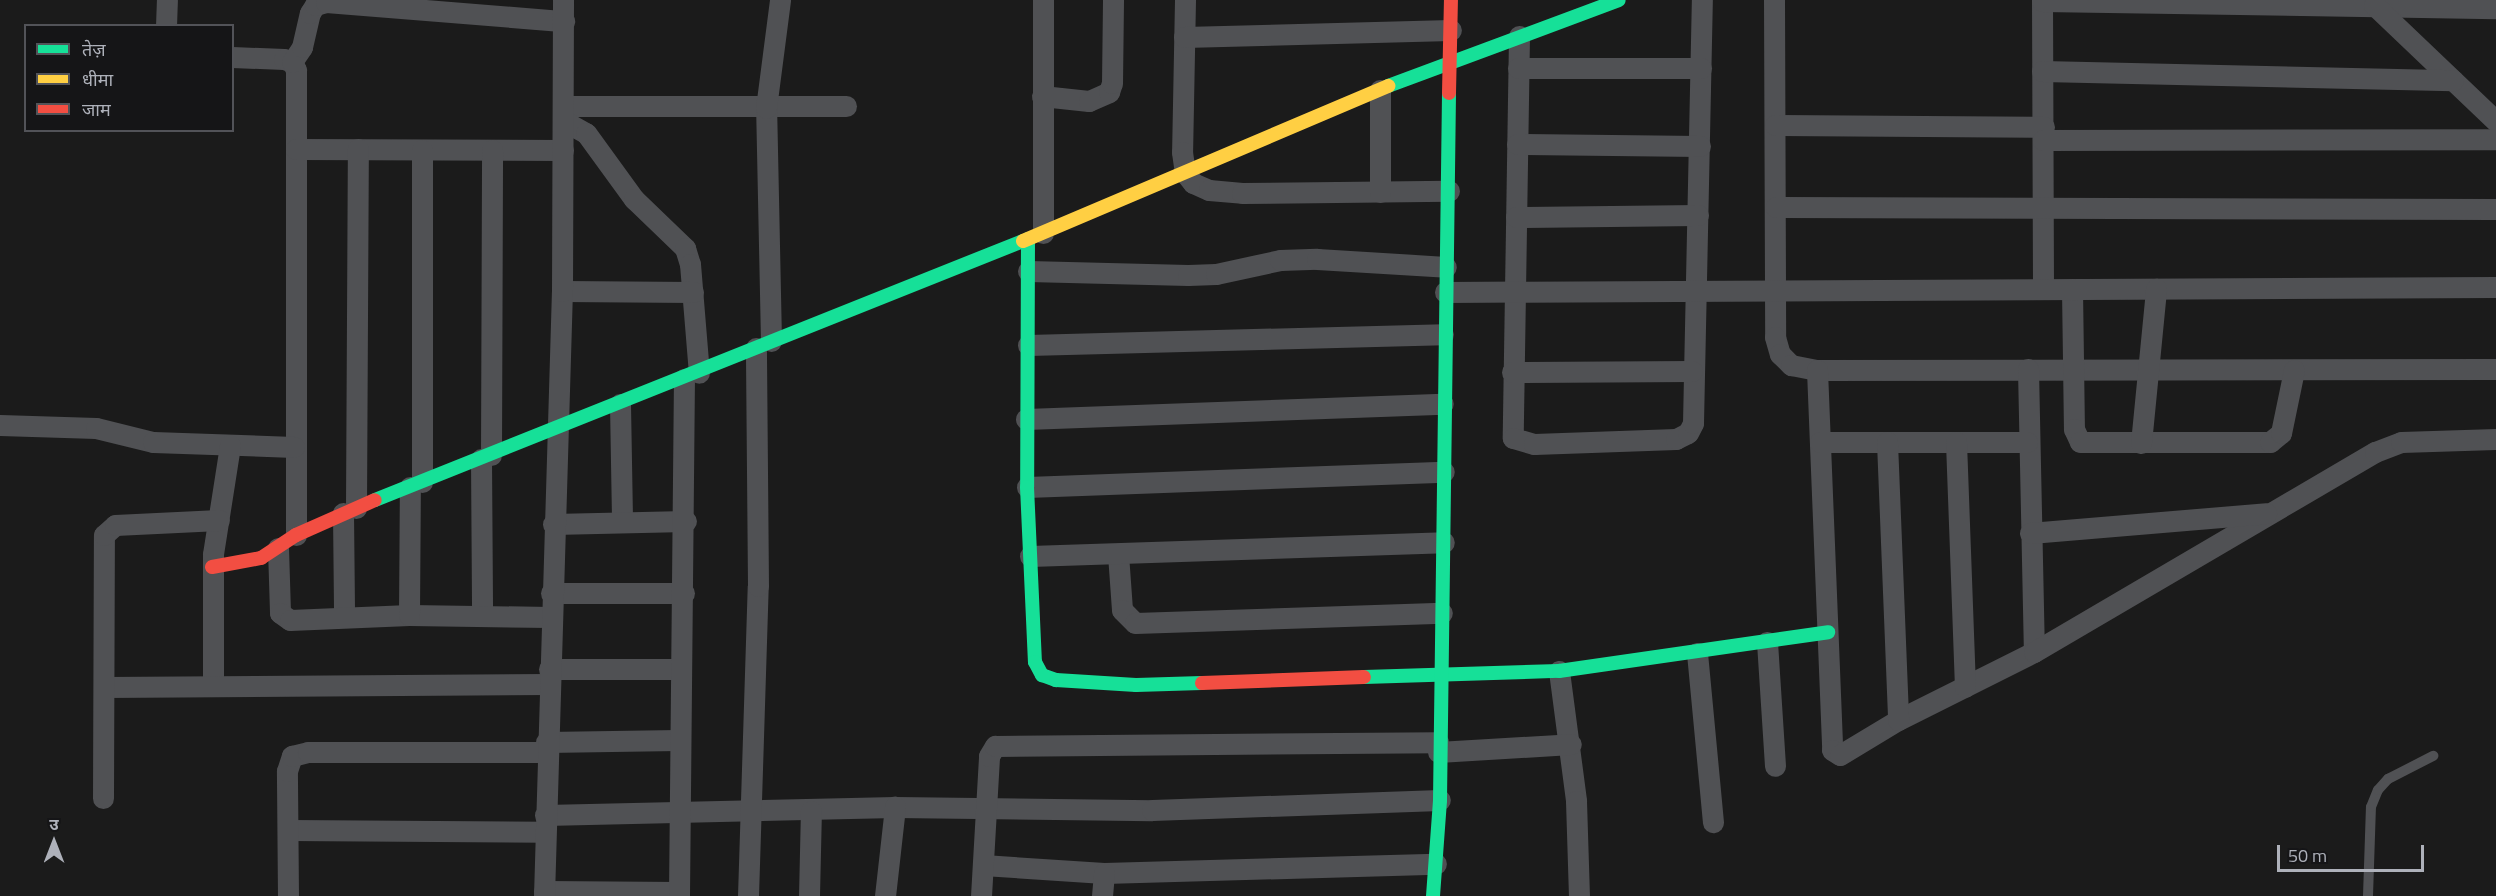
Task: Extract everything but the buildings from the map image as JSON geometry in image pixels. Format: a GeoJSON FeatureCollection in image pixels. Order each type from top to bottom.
{"type":"FeatureCollection","features":[{"type":"Feature","properties":{"kind":"street"},"geometry":{"type":"LineString","coordinates":[[165,24],[167,0]]}},
{"type":"Feature","properties":{"kind":"street"},"geometry":{"type":"LineString","coordinates":[[747,896],[764,345],[766,108],[780,0]]}},
{"type":"Feature","properties":{"kind":"street"},"geometry":{"type":"LineString","coordinates":[[1043,0],[1042,96],[1035,236],[1028,271],[1026,419],[1035,662],[1042,675],[1056,680],[1136,685],[1441,677],[1559,671],[1697,653],[1828,632]]}},
{"type":"Feature","properties":{"kind":"street"},"geometry":{"type":"LineString","coordinates":[[1042,96],[1089,100],[1108,92],[1112,83],[1113,0]]}},
{"type":"Feature","properties":{"kind":"street"},"geometry":{"type":"LineString","coordinates":[[1185,0],[1185,173],[1193,183],[1209,190],[1449,191]]}},
{"type":"Feature","properties":{"kind":"street"},"geometry":{"type":"LineString","coordinates":[[1433,896],[1440,800],[1438,747],[1444,542],[1443,334],[1449,191],[1451,0]]}},
{"type":"Feature","properties":{"kind":"street"},"geometry":{"type":"LineString","coordinates":[[212,567],[252,561],[278,548],[296,535],[350,510],[692,376],[1035,236],[1450,60],[1619,0]]}},
{"type":"Feature","properties":{"kind":"street"},"geometry":{"type":"LineString","coordinates":[[1518,36],[1512,372],[1513,438],[1534,444],[1676,439],[1688,433],[1693,423],[1692,371],[1700,146],[1702,0]]}},
{"type":"Feature","properties":{"kind":"street"},"geometry":{"type":"LineString","coordinates":[[1774,0],[1775,337],[1780,354],[1791,365],[1817,370],[2496,369]]}},
{"type":"Feature","properties":{"kind":"street"},"geometry":{"type":"LineString","coordinates":[[2043,289],[2042,0],[2496,7]]}},
{"type":"Feature","properties":{"kind":"street"},"geometry":{"type":"LineString","coordinates":[[2489,0],[2496,7]]}},
{"type":"Feature","properties":{"kind":"street"},"geometry":{"type":"LineString","coordinates":[[296,535],[294,447],[296,149],[292,62],[302,47],[310,13],[315,5],[326,2],[563,10],[565,114],[562,291],[546,747],[544,894],[679,894],[678,740],[692,376],[693,292],[685,248],[634,199],[586,132],[565,114]]}},
{"type":"Feature","properties":{"kind":"street"},"geometry":{"type":"LineString","coordinates":[[2373,4],[2496,122]]}},
{"type":"Feature","properties":{"kind":"street"},"geometry":{"type":"LineString","coordinates":[[1184,37],[1451,30]]}},
{"type":"Feature","properties":{"kind":"street"},"geometry":{"type":"LineString","coordinates":[[234,57],[292,62]]}},
{"type":"Feature","properties":{"kind":"street"},"geometry":{"type":"LineString","coordinates":[[1518,68],[1701,68]]}},
{"type":"Feature","properties":{"kind":"street"},"geometry":{"type":"LineString","coordinates":[[2042,71],[2453,80]]}},
{"type":"Feature","properties":{"kind":"street"},"geometry":{"type":"LineString","coordinates":[[1380,90],[1380,192]]}},
{"type":"Feature","properties":{"kind":"street"},"geometry":{"type":"LineString","coordinates":[[565,114],[846,106]]}},
{"type":"Feature","properties":{"kind":"street"},"geometry":{"type":"LineString","coordinates":[[1775,125],[2043,133],[2496,139]]}},
{"type":"Feature","properties":{"kind":"street"},"geometry":{"type":"LineString","coordinates":[[1517,144],[1700,146]]}},
{"type":"Feature","properties":{"kind":"street"},"geometry":{"type":"LineString","coordinates":[[296,149],[563,150]]}},
{"type":"Feature","properties":{"kind":"street"},"geometry":{"type":"LineString","coordinates":[[344,616],[350,510],[358,149]]}},
{"type":"Feature","properties":{"kind":"street"},"geometry":{"type":"LineString","coordinates":[[409,615],[416,484],[422,150]]}},
{"type":"Feature","properties":{"kind":"street"},"geometry":{"type":"LineString","coordinates":[[482,616],[492,150]]}},
{"type":"Feature","properties":{"kind":"street"},"geometry":{"type":"LineString","coordinates":[[1776,207],[2043,210],[2496,210]]}},
{"type":"Feature","properties":{"kind":"street"},"geometry":{"type":"LineString","coordinates":[[1516,217],[1698,215]]}},
{"type":"Feature","properties":{"kind":"street"},"geometry":{"type":"LineString","coordinates":[[1028,271],[1216,274],[1280,260],[1317,259],[1446,267]]}},
{"type":"Feature","properties":{"kind":"street"},"geometry":{"type":"LineString","coordinates":[[1445,292],[2496,287]]}},
{"type":"Feature","properties":{"kind":"street"},"geometry":{"type":"LineString","coordinates":[[2072,289],[2074,429],[2080,442],[2278,440],[2294,370]]}},
{"type":"Feature","properties":{"kind":"street"},"geometry":{"type":"LineString","coordinates":[[2141,443],[2156,289]]}},
{"type":"Feature","properties":{"kind":"street"},"geometry":{"type":"LineString","coordinates":[[562,291],[693,292]]}},
{"type":"Feature","properties":{"kind":"street"},"geometry":{"type":"LineString","coordinates":[[1028,345],[1443,334]]}},
{"type":"Feature","properties":{"kind":"street"},"geometry":{"type":"LineString","coordinates":[[2028,369],[2027,442],[2034,652]]}},
{"type":"Feature","properties":{"kind":"street"},"geometry":{"type":"LineString","coordinates":[[1817,370],[1835,754],[2034,652],[2375,452],[2401,442],[2496,439]]}},
{"type":"Feature","properties":{"kind":"street"},"geometry":{"type":"LineString","coordinates":[[1512,372],[1692,371]]}},
{"type":"Feature","properties":{"kind":"street"},"geometry":{"type":"LineString","coordinates":[[620,404],[622,522]]}},
{"type":"Feature","properties":{"kind":"street"},"geometry":{"type":"LineString","coordinates":[[1026,419],[1443,404]]}},
{"type":"Feature","properties":{"kind":"street"},"geometry":{"type":"LineString","coordinates":[[0,425],[96,428],[153,442],[294,447]]}},
{"type":"Feature","properties":{"kind":"street"},"geometry":{"type":"LineString","coordinates":[[1820,442],[2027,442]]}},
{"type":"Feature","properties":{"kind":"street"},"geometry":{"type":"LineString","coordinates":[[1887,442],[1898,720]]}},
{"type":"Feature","properties":{"kind":"street"},"geometry":{"type":"LineString","coordinates":[[1956,442],[1965,687]]}},
{"type":"Feature","properties":{"kind":"street"},"geometry":{"type":"LineString","coordinates":[[213,685],[212,567],[230,445]]}},
{"type":"Feature","properties":{"kind":"street"},"geometry":{"type":"LineString","coordinates":[[1027,487],[1444,472]]}},
{"type":"Feature","properties":{"kind":"street"},"geometry":{"type":"LineString","coordinates":[[2030,533],[2272,513]]}},
{"type":"Feature","properties":{"kind":"street"},"geometry":{"type":"LineString","coordinates":[[103,798],[104,535],[107,529],[219,520]]}},
{"type":"Feature","properties":{"kind":"street"},"geometry":{"type":"LineString","coordinates":[[553,524],[686,521]]}},
{"type":"Feature","properties":{"kind":"street"},"geometry":{"type":"LineString","coordinates":[[1030,556],[1444,542]]}},
{"type":"Feature","properties":{"kind":"street"},"geometry":{"type":"LineString","coordinates":[[278,548],[283,618],[409,615],[550,617]]}},
{"type":"Feature","properties":{"kind":"street"},"geometry":{"type":"LineString","coordinates":[[1118,554],[1122,610],[1135,623],[1442,613]]}},
{"type":"Feature","properties":{"kind":"street"},"geometry":{"type":"LineString","coordinates":[[551,593],[684,593]]}},
{"type":"Feature","properties":{"kind":"street"},"geometry":{"type":"LineString","coordinates":[[1767,642],[1775,766]]}},
{"type":"Feature","properties":{"kind":"street"},"geometry":{"type":"LineString","coordinates":[[1697,653],[1713,822]]}},
{"type":"Feature","properties":{"kind":"street"},"geometry":{"type":"LineString","coordinates":[[105,687],[549,676],[680,669]]}},
{"type":"Feature","properties":{"kind":"street"},"geometry":{"type":"LineString","coordinates":[[1559,671],[1570,744],[1580,896]]}},
{"type":"Feature","properties":{"kind":"street"},"geometry":{"type":"LineString","coordinates":[[288,896],[288,762],[299,753],[546,747],[678,740]]}},
{"type":"Feature","properties":{"kind":"street"},"geometry":{"type":"LineString","coordinates":[[981,896],[989,756],[995,746],[1006,743],[1438,747],[1570,744]]}},
{"type":"Feature","properties":{"kind":"street"},"geometry":{"type":"LineString","coordinates":[[288,830],[544,824],[678,814],[895,807],[1152,810],[1440,800]]}},
{"type":"Feature","properties":{"kind":"street"},"geometry":{"type":"LineString","coordinates":[[885,896],[895,807]]}},
{"type":"Feature","properties":{"kind":"street"},"geometry":{"type":"LineString","coordinates":[[809,896],[811,811]]}},
{"type":"Feature","properties":{"kind":"street"},"geometry":{"type":"LineString","coordinates":[[983,865],[1104,873],[1436,864]]}},
{"type":"Feature","properties":{"kind":"street"},"geometry":{"type":"LineString","coordinates":[[1102,896],[1104,873]]}},
{"type":"Feature","properties":{"kind":"lane"},"geometry":{"type":"LineString","coordinates":[[2368,896],[2370,818],[2378,790],[2388,779],[2433,756]]}},
{"type":"Feature","properties":{"kind":"traffic: fast"},"geometry":{"type":"LineString","coordinates":[[1388,86],[1619,0]]}},
{"type":"Feature","properties":{"kind":"traffic: fast"},"geometry":{"type":"LineString","coordinates":[[1433,896],[1440,800],[1449,93]]}},
{"type":"Feature","properties":{"kind":"traffic: fast"},"geometry":{"type":"LineString","coordinates":[[1028,239],[1027,487],[1035,662],[1042,675],[1056,680],[1136,685],[1202,683]]}},
{"type":"Feature","properties":{"kind":"traffic: fast"},"geometry":{"type":"LineString","coordinates":[[375,500],[1023,241]]}},
{"type":"Feature","properties":{"kind":"traffic: fast"},"geometry":{"type":"LineString","coordinates":[[1364,677],[1559,671],[1828,632]]}},
{"type":"Feature","properties":{"kind":"traffic: slow"},"geometry":{"type":"LineString","coordinates":[[1023,241],[1388,86]]}},
{"type":"Feature","properties":{"kind":"traffic: jam"},"geometry":{"type":"LineString","coordinates":[[1449,93],[1451,0]]}},
{"type":"Feature","properties":{"kind":"traffic: jam"},"geometry":{"type":"LineString","coordinates":[[212,567],[261,558],[296,535],[375,500]]}},
{"type":"Feature","properties":{"kind":"traffic: jam"},"geometry":{"type":"LineString","coordinates":[[1202,683],[1364,677]]}}]}
